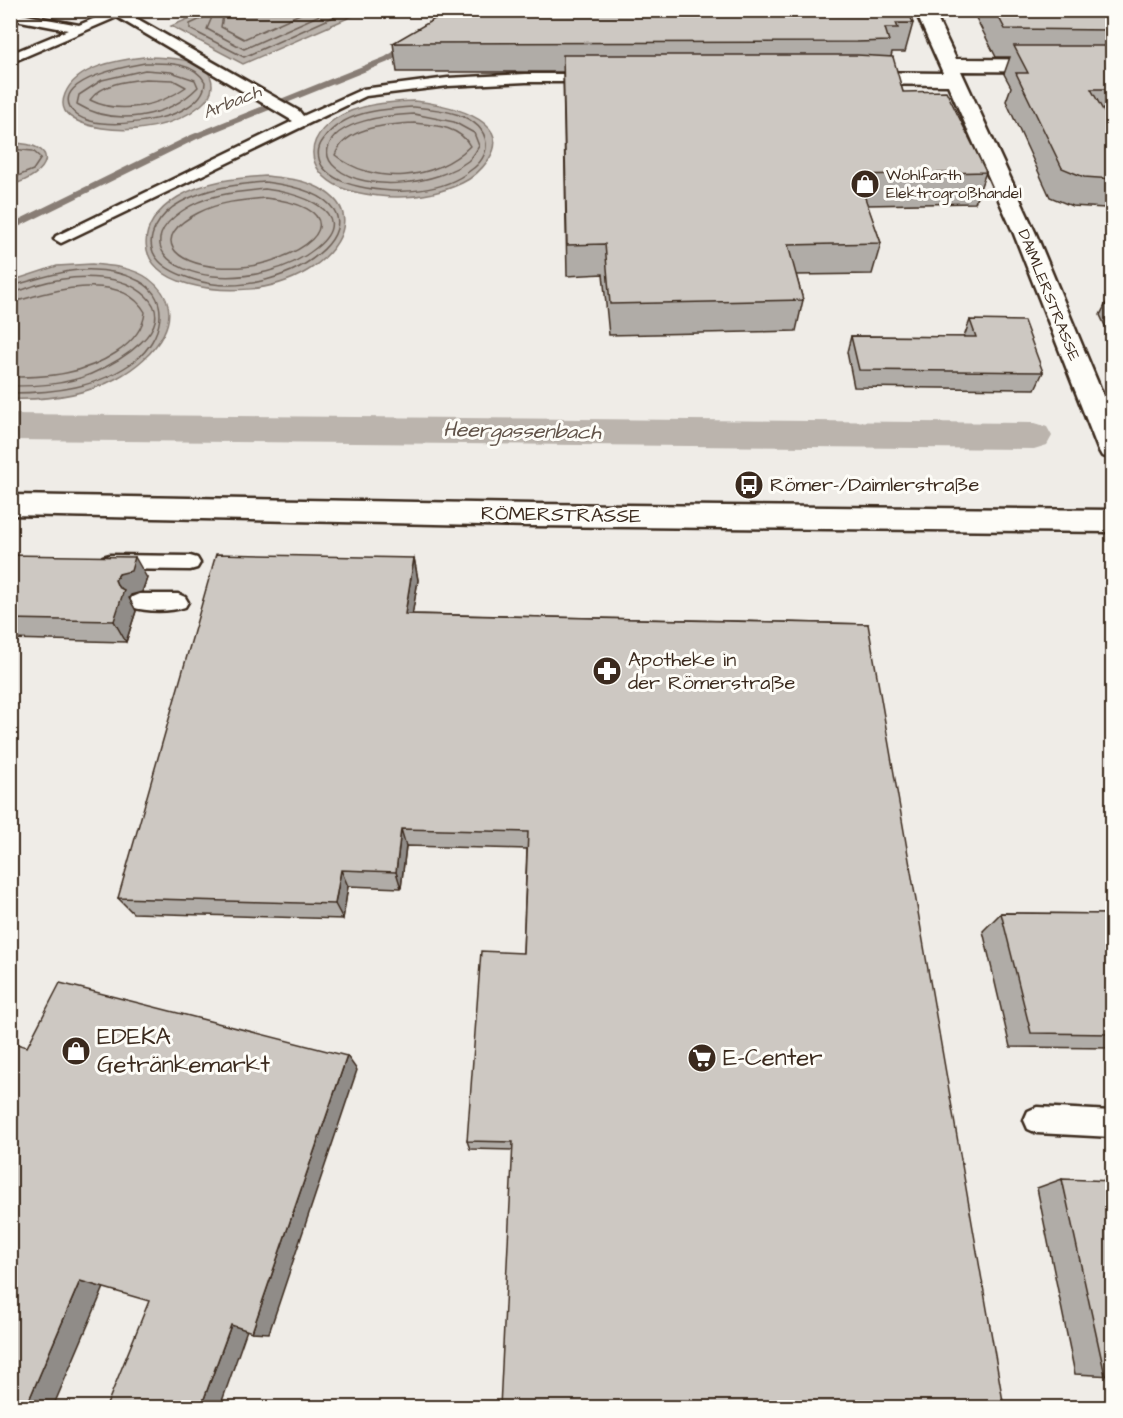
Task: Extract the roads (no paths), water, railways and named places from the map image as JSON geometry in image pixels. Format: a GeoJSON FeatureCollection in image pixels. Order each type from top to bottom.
{"type":"FeatureCollection","features":[{"type":"Feature","properties":{"kind":"street","name":"DAIMLERSTRASSE"},"geometry":{"type":"LineString","coordinates":[[924,10],[1025,234],[1113,449]]}},
{"type":"Feature","properties":{"kind":"street"},"geometry":{"type":"LineString","coordinates":[[852,78],[1113,66]]}},
{"type":"Feature","properties":{"kind":"street","name":"RÖMERSTRASSE"},"geometry":{"type":"LineString","coordinates":[[10,505],[542,515],[1113,521]]}},
{"type":"Feature","properties":{"kind":"lane"},"geometry":{"type":"LineString","coordinates":[[10,59],[122,12],[297,118]]}},
{"type":"Feature","properties":{"kind":"lane"},"geometry":{"type":"LineString","coordinates":[[10,15],[81,29]]}},
{"type":"Feature","properties":{"kind":"lane"},"geometry":{"type":"LineString","coordinates":[[61,239],[297,118],[363,93],[448,82],[609,78]]}},
{"type":"Feature","properties":{"kind":"lane"},"geometry":{"type":"LineString","coordinates":[[94,561],[190,563]]}},
{"type":"Feature","properties":{"kind":"lane"},"geometry":{"type":"LineString","coordinates":[[139,602],[178,602]]}},
{"type":"Feature","properties":{"kind":"lane"},"geometry":{"type":"LineString","coordinates":[[1037,1120],[1113,1124]]}},
{"type":"Feature","properties":{"kind":"water"},"geometry":{"type":"Polygon","coordinates":[[[207,11],[364,11],[243,64],[171,26],[207,11]]]}},
{"type":"Feature","properties":{"kind":"water"},"geometry":{"type":"Polygon","coordinates":[[[144,57],[163,57],[186,61],[205,69],[210,76],[212,86],[209,96],[191,113],[179,119],[141,129],[127,130],[92,126],[77,121],[65,111],[63,102],[65,94],[78,77],[99,66],[144,57]]]}},
{"type":"Feature","properties":{"kind":"water"},"geometry":{"type":"Polygon","coordinates":[[[414,101],[440,105],[471,115],[484,123],[492,133],[495,145],[489,159],[474,176],[436,192],[396,197],[355,192],[329,181],[320,172],[313,152],[315,141],[335,119],[363,107],[414,101]]]}},
{"type":"Feature","properties":{"kind":"water"},"geometry":{"type":"Polygon","coordinates":[[[12,143],[39,149],[44,154],[45,161],[42,168],[35,174],[11,185],[12,143]]]}},
{"type":"Feature","properties":{"kind":"water"},"geometry":{"type":"Polygon","coordinates":[[[266,176],[293,179],[313,185],[333,198],[341,208],[344,220],[342,231],[337,242],[319,263],[279,283],[233,290],[188,284],[171,277],[158,268],[150,257],[146,245],[147,233],[153,220],[163,208],[178,197],[199,187],[232,179],[266,176]]]}},
{"type":"Feature","properties":{"kind":"water"},"geometry":{"type":"Polygon","coordinates":[[[92,264],[114,266],[149,279],[162,292],[168,306],[168,320],[163,334],[144,359],[131,370],[104,384],[65,396],[11,399],[11,281],[57,266],[92,264]]]}},
{"type":"Feature","properties":{"kind":"waterway","name":"Arbach"},"geometry":{"type":"LineString","coordinates":[[10,228],[194,137],[388,59],[409,46]]}},
{"type":"Feature","properties":{"kind":"waterway","name":"Heergassenbach"},"geometry":{"type":"LineString","coordinates":[[10,427],[1034,436]]}},
{"type":"Feature","properties":{"kind":"place","name":"Wohlfarth Elektrogroßhandel"},"geometry":{"type":"Point","coordinates":[865,184]}},
{"type":"Feature","properties":{"kind":"place","name":"Römer-/Daimlerstraße"},"geometry":{"type":"Point","coordinates":[749,485]}},
{"type":"Feature","properties":{"kind":"place","name":"Apotheke in der Römerstraße"},"geometry":{"type":"Point","coordinates":[607,671]}},
{"type":"Feature","properties":{"kind":"place","name":"EDEKA Getränkemarkt"},"geometry":{"type":"Point","coordinates":[76,1051]}},
{"type":"Feature","properties":{"kind":"place","name":"E-Center"},"geometry":{"type":"Point","coordinates":[702,1058]}}]}
